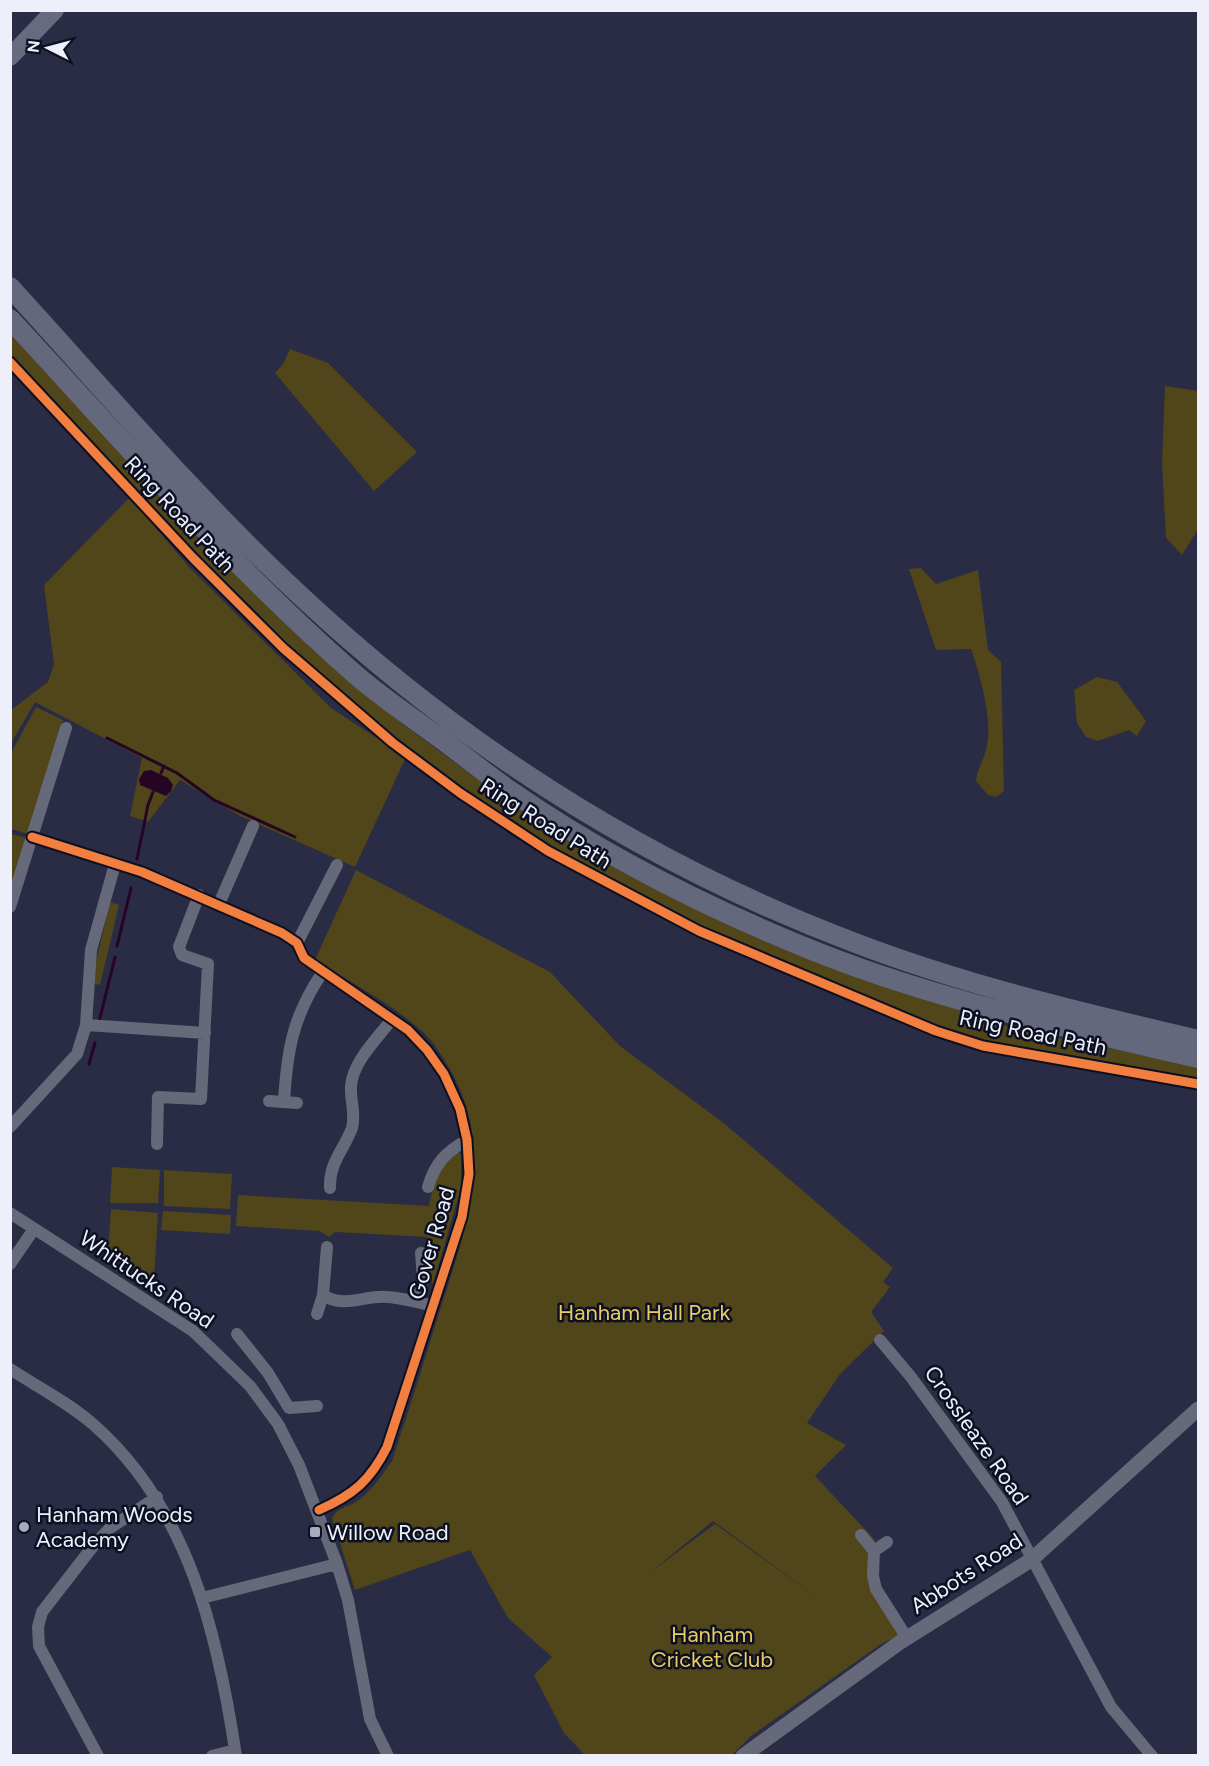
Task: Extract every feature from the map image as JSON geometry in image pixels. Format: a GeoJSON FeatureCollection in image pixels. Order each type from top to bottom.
{"type":"FeatureCollection","features":[{"type":"Feature","properties":{"kind":"highway"},"geometry":{"type":"LineString","coordinates":[[10,287],[227,523],[302,597],[372,660],[525,776],[676,865],[768,908],[859,945],[958,978],[1198,1040]]}},
{"type":"Feature","properties":{"kind":"highway"},"geometry":{"type":"LineString","coordinates":[[10,318],[208,532],[316,639],[359,678],[512,792],[576,833],[693,897],[797,944],[876,974],[964,1001],[1198,1058]]}},
{"type":"Feature","properties":{"kind":"main road"},"geometry":{"type":"LineString","coordinates":[[10,57],[55,10]]}},
{"type":"Feature","properties":{"kind":"street"},"geometry":{"type":"LineString","coordinates":[[10,907],[66,728]]}},
{"type":"Feature","properties":{"kind":"street"},"geometry":{"type":"LineString","coordinates":[[219,904],[253,826]]}},
{"type":"Feature","properties":{"kind":"street"},"geometry":{"type":"LineString","coordinates":[[32,837],[199,895],[297,943],[337,865]]}},
{"type":"Feature","properties":{"kind":"street"},"geometry":{"type":"LineString","coordinates":[[10,1127],[77,1054],[86,1024],[91,950],[115,864]]}},
{"type":"Feature","properties":{"kind":"street"},"geometry":{"type":"LineString","coordinates":[[157,1143],[158,1097],[201,1099],[208,964],[183,955],[179,947],[199,895]]}},
{"type":"Feature","properties":{"kind":"street","name":"Gover Road"},"geometry":{"type":"LineString","coordinates":[[297,943],[304,958],[322,973],[408,1030],[427,1050],[444,1074],[459,1109],[467,1140],[469,1174],[462,1217],[387,1447],[378,1465],[345,1499],[319,1510]]}},
{"type":"Feature","properties":{"kind":"street"},"geometry":{"type":"LineString","coordinates":[[284,1102],[287,1057],[296,1024],[304,1000],[322,973]]}},
{"type":"Feature","properties":{"kind":"street"},"geometry":{"type":"LineString","coordinates":[[330,1188],[329,1173],[334,1158],[348,1140],[353,1123],[352,1077],[392,1019]]}},
{"type":"Feature","properties":{"kind":"street"},"geometry":{"type":"LineString","coordinates":[[86,1024],[205,1033]]}},
{"type":"Feature","properties":{"kind":"street"},"geometry":{"type":"LineString","coordinates":[[269,1101],[297,1103]]}},
{"type":"Feature","properties":{"kind":"street","name":"Gover Road"},"geometry":{"type":"LineString","coordinates":[[428,1187],[433,1169],[446,1152],[467,1140]]}},
{"type":"Feature","properties":{"kind":"street","name":"Whittucks Road"},"geometry":{"type":"LineString","coordinates":[[10,1213],[193,1331],[250,1386],[278,1424],[319,1510],[337,1564],[348,1600],[370,1719],[388,1755]]}},
{"type":"Feature","properties":{"kind":"street"},"geometry":{"type":"LineString","coordinates":[[10,1264],[33,1229]]}},
{"type":"Feature","properties":{"kind":"street"},"geometry":{"type":"LineString","coordinates":[[317,1314],[323,1295],[321,1285],[327,1247]]}},
{"type":"Feature","properties":{"kind":"street","name":"Gover Road"},"geometry":{"type":"LineString","coordinates":[[416,1301],[423,1280],[421,1253]]}},
{"type":"Feature","properties":{"kind":"street","name":"Gover Road"},"geometry":{"type":"LineString","coordinates":[[323,1295],[331,1300],[345,1302],[385,1296],[433,1306]]}},
{"type":"Feature","properties":{"kind":"street"},"geometry":{"type":"LineString","coordinates":[[237,1334],[268,1373],[289,1408],[317,1406]]}},
{"type":"Feature","properties":{"kind":"street","name":"Crossleaze Road"},"geometry":{"type":"LineString","coordinates":[[880,1340],[982,1472],[1002,1502],[1031,1560],[1112,1707],[1152,1755]]}},
{"type":"Feature","properties":{"kind":"street"},"geometry":{"type":"LineString","coordinates":[[10,1369],[92,1424],[132,1464],[157,1497],[182,1544],[202,1598],[227,1690],[236,1753],[212,1755]]}},
{"type":"Feature","properties":{"kind":"street"},"geometry":{"type":"LineString","coordinates":[[250,1386],[268,1373]]}},
{"type":"Feature","properties":{"kind":"street","name":"Abbots Road"},"geometry":{"type":"LineString","coordinates":[[743,1755],[907,1638],[1031,1560],[1198,1409]]}},
{"type":"Feature","properties":{"kind":"street"},"geometry":{"type":"LineString","coordinates":[[98,1755],[39,1646],[38,1627],[42,1612],[94,1545],[110,1528],[157,1497]]}},
{"type":"Feature","properties":{"kind":"street"},"geometry":{"type":"LineString","coordinates":[[861,1535],[873,1551],[873,1576],[876,1589],[907,1638]]}},
{"type":"Feature","properties":{"kind":"street"},"geometry":{"type":"LineString","coordinates":[[873,1551],[887,1542]]}},
{"type":"Feature","properties":{"kind":"street"},"geometry":{"type":"LineString","coordinates":[[202,1598],[337,1564]]}},
{"type":"Feature","properties":{"kind":"green space"},"geometry":{"type":"Polygon","coordinates":[[[10,327],[350,680],[400,722],[499,795],[639,879],[992,1023],[1198,1067],[1198,1081],[989,1042],[983,1044],[873,1003],[761,956],[608,884],[459,790],[352,703],[269,629],[11,358],[10,327]]]}},
{"type":"Feature","properties":{"kind":"green space"},"geometry":{"type":"Polygon","coordinates":[[[290,349],[328,363],[417,452],[374,491],[275,373],[283,364],[290,349]]]}},
{"type":"Feature","properties":{"kind":"green space"},"geometry":{"type":"Polygon","coordinates":[[[1165,386],[1198,391],[1198,529],[1182,555],[1166,538],[1162,464],[1165,386]]]}},
{"type":"Feature","properties":{"kind":"green space"},"geometry":{"type":"Polygon","coordinates":[[[130,497],[189,567],[331,708],[406,757],[355,867],[240,816],[180,780],[148,822],[130,816],[142,758],[35,702],[11,743],[11,710],[48,682],[54,664],[44,585],[130,497]]]}},
{"type":"Feature","properties":{"kind":"green space"},"geometry":{"type":"Polygon","coordinates":[[[921,568],[936,584],[978,570],[988,650],[1001,662],[1004,791],[996,797],[988,795],[976,781],[986,750],[988,726],[985,699],[975,660],[971,649],[936,650],[909,569],[921,568]]]}},
{"type":"Feature","properties":{"kind":"green space"},"geometry":{"type":"Polygon","coordinates":[[[1097,677],[1117,682],[1146,721],[1137,736],[1129,730],[1098,741],[1086,737],[1077,723],[1074,690],[1097,677]]]}},
{"type":"Feature","properties":{"kind":"green space"},"geometry":{"type":"Polygon","coordinates":[[[36,707],[63,720],[28,834],[11,829],[11,753],[36,707]]]}},
{"type":"Feature","properties":{"kind":"green space"},"geometry":{"type":"Polygon","coordinates":[[[11,834],[27,838],[11,890],[11,834]]]}},
{"type":"Feature","properties":{"kind":"green space","name":"Hanham Hall Park"},"geometry":{"type":"Polygon","coordinates":[[[356,870],[550,972],[620,1046],[725,1124],[893,1268],[883,1282],[890,1287],[871,1312],[884,1331],[840,1374],[807,1423],[846,1445],[815,1476],[875,1540],[872,1567],[899,1636],[881,1644],[751,1736],[732,1755],[585,1755],[564,1733],[534,1675],[552,1657],[508,1618],[470,1550],[355,1590],[332,1518],[339,1510],[356,1502],[367,1493],[392,1461],[458,1253],[472,1192],[474,1162],[472,1131],[464,1101],[451,1071],[433,1043],[413,1023],[372,994],[315,960],[356,870]],[[713,1521],[652,1571],[715,1524],[825,1603],[713,1521]]]}},
{"type":"Feature","properties":{"kind":"green space"},"geometry":{"type":"Polygon","coordinates":[[[110,902],[119,905],[100,985],[91,983],[110,902]]]}},
{"type":"Feature","properties":{"kind":"green space"},"geometry":{"type":"Polygon","coordinates":[[[458,1152],[461,1154],[461,1188],[433,1284],[427,1266],[427,1237],[335,1232],[329,1237],[320,1231],[236,1226],[238,1195],[429,1206],[441,1170],[458,1152]]]}},
{"type":"Feature","properties":{"kind":"green space"},"geometry":{"type":"Polygon","coordinates":[[[112,1167],[160,1170],[158,1203],[110,1203],[112,1167]]]}},
{"type":"Feature","properties":{"kind":"green space"},"geometry":{"type":"Polygon","coordinates":[[[164,1170],[232,1174],[230,1209],[164,1206],[164,1170]]]}},
{"type":"Feature","properties":{"kind":"green space"},"geometry":{"type":"Polygon","coordinates":[[[111,1209],[158,1213],[154,1279],[108,1253],[111,1209]]]}},
{"type":"Feature","properties":{"kind":"green space"},"geometry":{"type":"Polygon","coordinates":[[[163,1211],[231,1215],[230,1234],[161,1230],[163,1211]]]}},
{"type":"Feature","properties":{"kind":"shaded area"},"geometry":{"type":"Polygon","coordinates":[[[151,770],[168,778],[173,785],[166,796],[140,785],[139,779],[144,771],[151,770]]]}},
{"type":"Feature","properties":{"kind":"waterway"},"geometry":{"type":"LineString","coordinates":[[107,738],[177,773],[214,800],[295,837]]}},
{"type":"Feature","properties":{"kind":"waterway"},"geometry":{"type":"LineString","coordinates":[[161,773],[164,766]]}},
{"type":"Feature","properties":{"kind":"waterway"},"geometry":{"type":"LineString","coordinates":[[137,859],[148,805],[153,792]]}},
{"type":"Feature","properties":{"kind":"waterway"},"geometry":{"type":"LineString","coordinates":[[117,946],[131,888]]}},
{"type":"Feature","properties":{"kind":"waterway"},"geometry":{"type":"LineString","coordinates":[[99,1022],[115,957]]}},
{"type":"Feature","properties":{"kind":"waterway"},"geometry":{"type":"LineString","coordinates":[[89,1064],[95,1043]]}},
{"type":"Feature","properties":{"kind":"cycle path","name":"Ring Road Path"},"geometry":{"type":"LineString","coordinates":[[10,362],[193,558],[283,648],[393,743],[460,793],[548,851],[699,931],[936,1031],[983,1046],[1198,1084]]}},
{"type":"Feature","properties":{"kind":"cycle path"},"geometry":{"type":"LineString","coordinates":[[32,837],[142,872],[282,933],[297,943],[304,958],[408,1030],[427,1050],[444,1074],[460,1109],[467,1140],[469,1174],[462,1217],[387,1447],[374,1469],[359,1486],[342,1499],[319,1510]]}},
{"type":"Feature","properties":{"kind":"place","name":"Hanham Woods Academy"},"geometry":{"type":"Point","coordinates":[24,1527]}},
{"type":"Feature","properties":{"kind":"place","name":"Willow Road"},"geometry":{"type":"Point","coordinates":[315,1532]}},
{"type":"Feature","properties":{"kind":"park label","name":"Hanham Cricket Club"},"geometry":{"type":"Point","coordinates":[712,1646]}}]}
